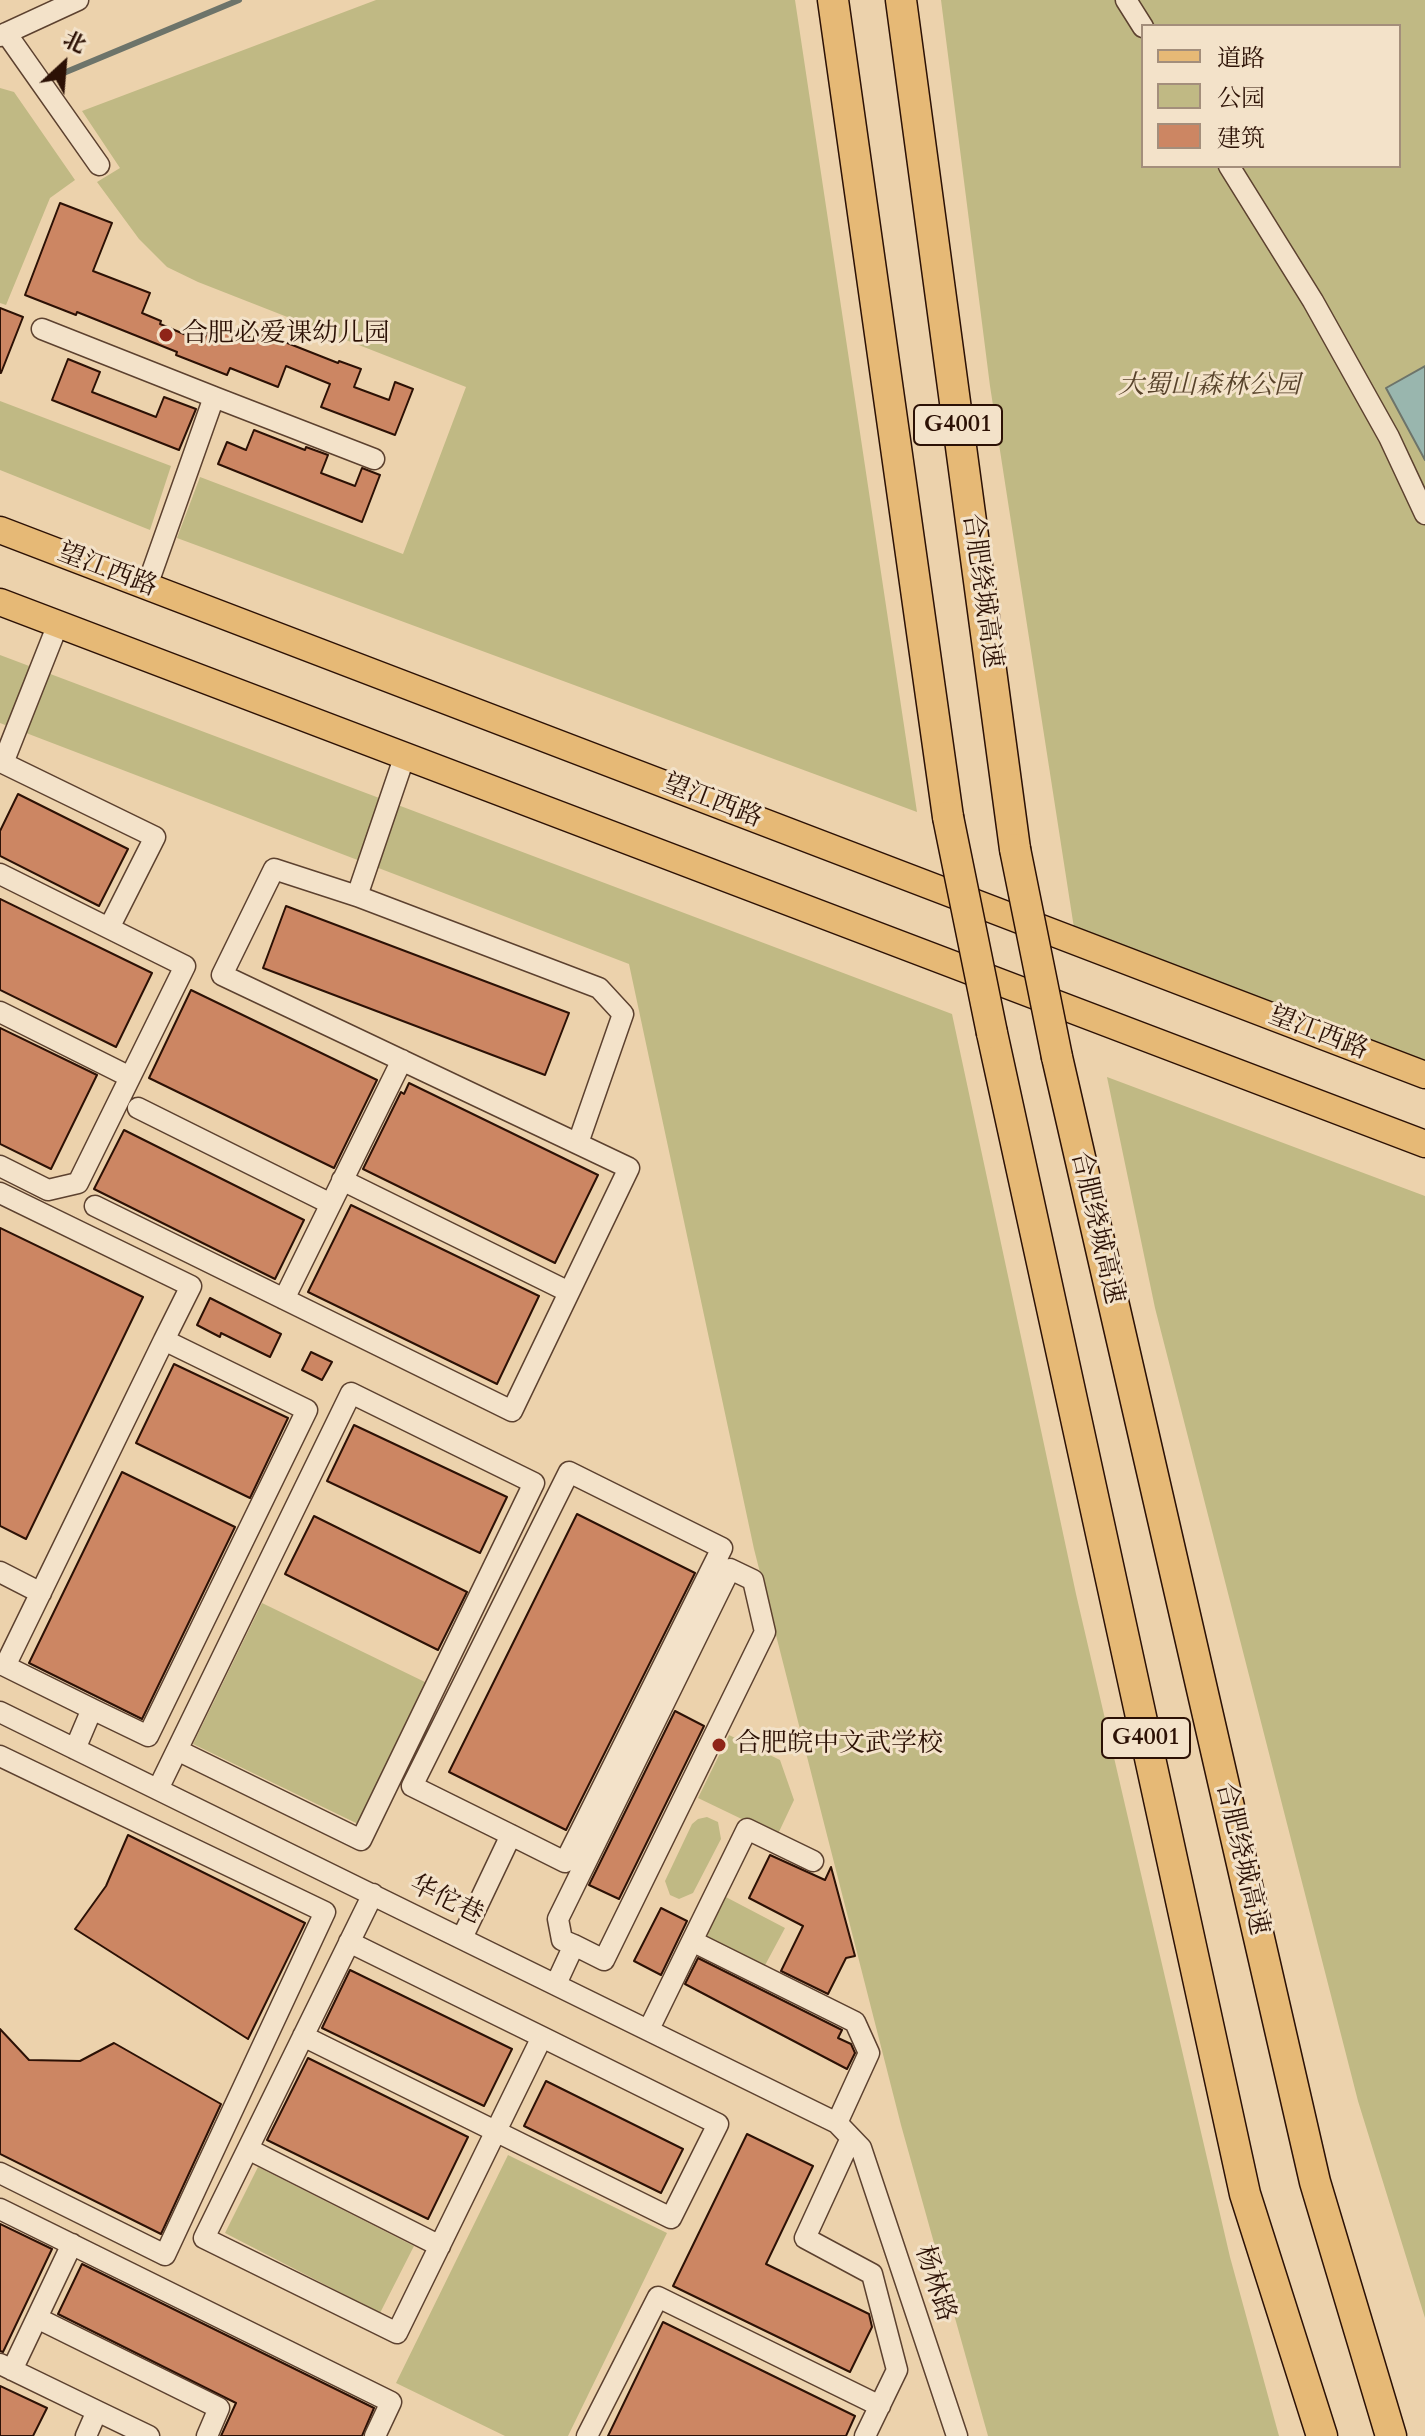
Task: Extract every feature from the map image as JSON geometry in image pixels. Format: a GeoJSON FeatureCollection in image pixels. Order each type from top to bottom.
{"type":"FeatureCollection","features":[{"type":"Feature","properties":{"kind":"highway","name":"G4001"},"geometry":{"type":"LineString","coordinates":[[833,0],[948,817],[992,1033],[1245,2194],[1322,2436]]}},
{"type":"Feature","properties":{"kind":"highway","name":"合肥绕城高速"},"geometry":{"type":"LineString","coordinates":[[901,0],[1015,849],[1057,1057],[1315,2182],[1391,2436]]}},
{"type":"Feature","properties":{"kind":"main road","name":"望江西路"},"geometry":{"type":"LineString","coordinates":[[0,530],[1425,1075]]}},
{"type":"Feature","properties":{"kind":"main road"},"geometry":{"type":"LineString","coordinates":[[0,602],[1425,1144]]}},
{"type":"Feature","properties":{"kind":"street"},"geometry":{"type":"LineString","coordinates":[[78,0],[3,34],[99,165]]}},
{"type":"Feature","properties":{"kind":"street"},"geometry":{"type":"LineString","coordinates":[[1126,0],[1141,24]]}},
{"type":"Feature","properties":{"kind":"street"},"geometry":{"type":"LineString","coordinates":[[1230,168],[1313,301],[1389,437],[1425,514]]}},
{"type":"Feature","properties":{"kind":"street"},"geometry":{"type":"LineString","coordinates":[[42,329],[374,459]]}},
{"type":"Feature","properties":{"kind":"street"},"geometry":{"type":"LineString","coordinates":[[147,586],[214,397]]}},
{"type":"Feature","properties":{"kind":"street"},"geometry":{"type":"LineString","coordinates":[[58,624],[2,762],[155,837],[109,928]]}},
{"type":"Feature","properties":{"kind":"street"},"geometry":{"type":"LineString","coordinates":[[357,896],[405,755]]}},
{"type":"Feature","properties":{"kind":"street"},"geometry":{"type":"LineString","coordinates":[[95,1206],[512,1411],[629,1168],[222,975],[274,869],[357,896],[599,988],[623,1014],[578,1143]]}},
{"type":"Feature","properties":{"kind":"street"},"geometry":{"type":"LineString","coordinates":[[0,874],[185,966],[78,1183],[48,1190],[0,1166]]}},
{"type":"Feature","properties":{"kind":"street"},"geometry":{"type":"LineString","coordinates":[[0,1012],[130,1077]]}},
{"type":"Feature","properties":{"kind":"street"},"geometry":{"type":"LineString","coordinates":[[284,1299],[402,1060]]}},
{"type":"Feature","properties":{"kind":"street"},"geometry":{"type":"LineString","coordinates":[[138,1108],[331,1204]]}},
{"type":"Feature","properties":{"kind":"street"},"geometry":{"type":"LineString","coordinates":[[342,1180],[569,1292]]}},
{"type":"Feature","properties":{"kind":"street"},"geometry":{"type":"LineString","coordinates":[[0,1193],[191,1286],[164,1340],[5,1666],[148,1736],[307,1410],[164,1340]]}},
{"type":"Feature","properties":{"kind":"street"},"geometry":{"type":"LineString","coordinates":[[158,1789],[177,1750],[351,1393],[534,1483],[361,1840],[177,1750]]}},
{"type":"Feature","properties":{"kind":"street"},"geometry":{"type":"LineString","coordinates":[[569,1472],[722,1548],[565,1862],[511,1835],[412,1786],[569,1472]]}},
{"type":"Feature","properties":{"kind":"street"},"geometry":{"type":"LineString","coordinates":[[730,1569],[753,1580],[765,1632],[604,1960],[574,1945],[562,1940],[558,1919],[730,1569]]}},
{"type":"Feature","properties":{"kind":"street"},"geometry":{"type":"LineString","coordinates":[[0,1572],[41,1593]]}},
{"type":"Feature","properties":{"kind":"street"},"geometry":{"type":"LineString","coordinates":[[75,1749],[92,1709]]}},
{"type":"Feature","properties":{"kind":"street","name":"华佗巷"},"geometry":{"type":"LineString","coordinates":[[0,1712],[649,2029],[850,2136]]}},
{"type":"Feature","properties":{"kind":"street"},"geometry":{"type":"LineString","coordinates":[[0,1756],[325,1912],[165,2255],[0,2173]]}},
{"type":"Feature","properties":{"kind":"street"},"geometry":{"type":"LineString","coordinates":[[649,2029],[747,1829],[813,1861]]}},
{"type":"Feature","properties":{"kind":"street"},"geometry":{"type":"LineString","coordinates":[[462,1938],[511,1835]]}},
{"type":"Feature","properties":{"kind":"street"},"geometry":{"type":"LineString","coordinates":[[373,1894],[204,2238],[397,2333],[542,2037]]}},
{"type":"Feature","properties":{"kind":"street"},"geometry":{"type":"LineString","coordinates":[[692,1941],[855,2022],[869,2053],[850,2136],[805,2238],[872,2274],[897,2370],[865,2436]]}},
{"type":"Feature","properties":{"kind":"street"},"geometry":{"type":"LineString","coordinates":[[303,2036],[671,2218],[718,2124],[349,1942]]}},
{"type":"Feature","properties":{"kind":"street"},"geometry":{"type":"LineString","coordinates":[[556,1984],[574,1945]]}},
{"type":"Feature","properties":{"kind":"street","name":"杨林路"},"geometry":{"type":"LineString","coordinates":[[850,2136],[957,2436]]}},
{"type":"Feature","properties":{"kind":"street"},"geometry":{"type":"LineString","coordinates":[[248,2149],[440,2246]]}},
{"type":"Feature","properties":{"kind":"street"},"geometry":{"type":"LineString","coordinates":[[0,2209],[391,2402],[375,2436]]}},
{"type":"Feature","properties":{"kind":"street"},"geometry":{"type":"LineString","coordinates":[[72,2244],[37,2318],[6,2367],[149,2436]]}},
{"type":"Feature","properties":{"kind":"street"},"geometry":{"type":"LineString","coordinates":[[587,2436],[658,2297],[880,2406]]}},
{"type":"Feature","properties":{"kind":"street"},"geometry":{"type":"LineString","coordinates":[[37,2318],[219,2408],[207,2436]]}},
{"type":"Feature","properties":{"kind":"street"},"geometry":{"type":"LineString","coordinates":[[86,2436],[97,2411]]}},
{"type":"Feature","properties":{"kind":"green space"},"geometry":{"type":"Polygon","coordinates":[[[376,0],[795,0],[917,812],[177,538],[200,477],[403,554],[466,387],[167,267],[139,239],[97,182],[120,168],[82,111],[376,0]]]}},
{"type":"Feature","properties":{"kind":"green space","name":"大蜀山森林公园"},"geometry":{"type":"Polygon","coordinates":[[[941,0],[1425,0],[1425,1075],[1076,941],[990,386],[941,0]]]}},
{"type":"Feature","properties":{"kind":"green space"},"geometry":{"type":"Polygon","coordinates":[[[0,88],[14,92],[75,180],[50,198],[6,305],[0,303],[0,88]]]}},
{"type":"Feature","properties":{"kind":"green space"},"geometry":{"type":"Polygon","coordinates":[[[0,401],[171,466],[150,530],[0,470],[0,401]]]}},
{"type":"Feature","properties":{"kind":"green space"},"geometry":{"type":"Polygon","coordinates":[[[0,655],[952,1014],[1076,1594],[1230,2257],[1279,2436],[988,2436],[901,2125],[754,1549],[629,964],[0,723],[0,655]]]}},
{"type":"Feature","properties":{"kind":"green space"},"geometry":{"type":"Polygon","coordinates":[[[1107,1077],[1425,1196],[1425,2318],[1358,2101],[1155,1308],[1107,1077]]]}},
{"type":"Feature","properties":{"kind":"green space"},"geometry":{"type":"Polygon","coordinates":[[[262,1603],[427,1683],[358,1824],[193,1744],[262,1603]]]}},
{"type":"Feature","properties":{"kind":"green space"},"geometry":{"type":"Polygon","coordinates":[[[729,1735],[780,1760],[794,1800],[777,1836],[698,1798],[729,1735]]]}},
{"type":"Feature","properties":{"kind":"green space"},"geometry":{"type":"Polygon","coordinates":[[[707,1817],[718,1822],[721,1839],[693,1893],[679,1899],[670,1895],[665,1881],[692,1824],[707,1817]]]}},
{"type":"Feature","properties":{"kind":"green space"},"geometry":{"type":"Polygon","coordinates":[[[722,1895],[785,1928],[763,1969],[701,1937],[722,1895]]]}},
{"type":"Feature","properties":{"kind":"green space"},"geometry":{"type":"Polygon","coordinates":[[[508,2155],[667,2233],[568,2436],[505,2436],[396,2383],[508,2155]]]}},
{"type":"Feature","properties":{"kind":"green space"},"geometry":{"type":"Polygon","coordinates":[[[258,2167],[414,2246],[380,2313],[225,2233],[258,2167]]]}},
{"type":"Feature","properties":{"kind":"water"},"geometry":{"type":"Polygon","coordinates":[[[1425,366],[1425,460],[1386,388],[1425,366]]]}},
{"type":"Feature","properties":{"kind":"building"},"geometry":{"type":"Polygon","coordinates":[[[60,203],[112,223],[93,271],[150,293],[142,313],[161,321],[160,324],[203,342],[211,322],[259,341],[262,333],[361,369],[354,387],[389,400],[395,382],[413,389],[395,435],[321,407],[330,384],[286,366],[278,387],[230,368],[227,375],[77,312],[76,315],[25,295],[60,203]]]}},
{"type":"Feature","properties":{"kind":"building"},"geometry":{"type":"Polygon","coordinates":[[[0,308],[23,317],[1,373],[0,373],[0,308]]]}},
{"type":"Feature","properties":{"kind":"building"},"geometry":{"type":"Polygon","coordinates":[[[68,359],[100,372],[92,392],[156,417],[164,397],[196,409],[179,450],[52,400],[68,359]]]}},
{"type":"Feature","properties":{"kind":"building"},"geometry":{"type":"Polygon","coordinates":[[[254,430],[305,450],[306,447],[328,455],[321,473],[355,486],[362,468],[380,475],[362,522],[218,464],[227,442],[246,450],[254,430]]]}},
{"type":"Feature","properties":{"kind":"building"},"geometry":{"type":"Polygon","coordinates":[[[18,794],[128,849],[99,906],[0,856],[0,831],[18,794]]]}},
{"type":"Feature","properties":{"kind":"building"},"geometry":{"type":"Polygon","coordinates":[[[0,899],[152,973],[116,1047],[0,990],[0,899]]]}},
{"type":"Feature","properties":{"kind":"building"},"geometry":{"type":"Polygon","coordinates":[[[286,906],[569,1013],[545,1075],[263,968],[286,906]]]}},
{"type":"Feature","properties":{"kind":"building"},"geometry":{"type":"Polygon","coordinates":[[[191,990],[377,1080],[334,1168],[149,1078],[191,990]]]}},
{"type":"Feature","properties":{"kind":"building"},"geometry":{"type":"Polygon","coordinates":[[[0,1028],[97,1075],[51,1169],[0,1144],[0,1028]]]}},
{"type":"Feature","properties":{"kind":"building"},"geometry":{"type":"Polygon","coordinates":[[[409,1083],[598,1175],[555,1263],[363,1169],[401,1092],[404,1094],[409,1083]]]}},
{"type":"Feature","properties":{"kind":"building"},"geometry":{"type":"Polygon","coordinates":[[[124,1130],[304,1220],[275,1279],[94,1189],[124,1130]]]}},
{"type":"Feature","properties":{"kind":"building"},"geometry":{"type":"Polygon","coordinates":[[[351,1205],[539,1296],[497,1384],[308,1292],[351,1205]]]}},
{"type":"Feature","properties":{"kind":"building"},"geometry":{"type":"Polygon","coordinates":[[[0,1228],[143,1297],[26,1539],[0,1526],[0,1228]]]}},
{"type":"Feature","properties":{"kind":"building"},"geometry":{"type":"Polygon","coordinates":[[[210,1298],[281,1334],[270,1357],[197,1325],[210,1298]]]}},
{"type":"Feature","properties":{"kind":"building"},"geometry":{"type":"Polygon","coordinates":[[[311,1352],[332,1362],[322,1380],[302,1370],[311,1352]]]}},
{"type":"Feature","properties":{"kind":"building"},"geometry":{"type":"Polygon","coordinates":[[[174,1364],[288,1418],[250,1498],[136,1443],[174,1364]]]}},
{"type":"Feature","properties":{"kind":"building"},"geometry":{"type":"Polygon","coordinates":[[[354,1425],[507,1497],[480,1553],[327,1481],[354,1425]]]}},
{"type":"Feature","properties":{"kind":"building"},"geometry":{"type":"Polygon","coordinates":[[[122,1472],[235,1527],[142,1719],[29,1663],[122,1472]]]}},
{"type":"Feature","properties":{"kind":"building"},"geometry":{"type":"Polygon","coordinates":[[[577,1514],[695,1573],[566,1830],[449,1772],[577,1514]]]}},
{"type":"Feature","properties":{"kind":"building"},"geometry":{"type":"Polygon","coordinates":[[[314,1516],[467,1592],[438,1650],[285,1574],[314,1516]]]}},
{"type":"Feature","properties":{"kind":"building"},"geometry":{"type":"Polygon","coordinates":[[[675,1711],[704,1726],[619,1899],[589,1885],[675,1711]]]}},
{"type":"Feature","properties":{"kind":"building"},"geometry":{"type":"Polygon","coordinates":[[[128,1835],[305,1923],[248,2039],[75,1929],[106,1886],[128,1835]]]}},
{"type":"Feature","properties":{"kind":"building"},"geometry":{"type":"Polygon","coordinates":[[[770,1855],[825,1880],[831,1867],[855,1956],[846,1958],[828,1994],[781,1971],[803,1926],[749,1898],[770,1855]]]}},
{"type":"Feature","properties":{"kind":"building"},"geometry":{"type":"Polygon","coordinates":[[[661,1908],[687,1921],[661,1975],[634,1961],[661,1908]]]}},
{"type":"Feature","properties":{"kind":"building"},"geometry":{"type":"Polygon","coordinates":[[[698,1958],[842,2030],[838,2038],[851,2044],[855,2053],[847,2069],[685,1984],[698,1958]]]}},
{"type":"Feature","properties":{"kind":"building"},"geometry":{"type":"Polygon","coordinates":[[[350,1970],[512,2049],[484,2106],[322,2028],[350,1970]]]}},
{"type":"Feature","properties":{"kind":"building"},"geometry":{"type":"Polygon","coordinates":[[[0,2029],[29,2060],[80,2061],[114,2043],[221,2104],[161,2234],[0,2154],[0,2029]]]}},
{"type":"Feature","properties":{"kind":"building"},"geometry":{"type":"Polygon","coordinates":[[[308,2058],[468,2137],[428,2219],[267,2140],[308,2058]]]}},
{"type":"Feature","properties":{"kind":"building"},"geometry":{"type":"Polygon","coordinates":[[[546,2081],[683,2149],[661,2193],[524,2126],[546,2081]]]}},
{"type":"Feature","properties":{"kind":"building"},"geometry":{"type":"Polygon","coordinates":[[[747,2134],[813,2166],[766,2264],[869,2314],[872,2327],[850,2372],[673,2286],[747,2134]]]}},
{"type":"Feature","properties":{"kind":"building"},"geometry":{"type":"Polygon","coordinates":[[[0,2224],[52,2249],[3,2352],[0,2351],[0,2224]]]}},
{"type":"Feature","properties":{"kind":"building"},"geometry":{"type":"Polygon","coordinates":[[[82,2264],[374,2408],[362,2436],[221,2436],[236,2403],[58,2314],[82,2264]]]}},
{"type":"Feature","properties":{"kind":"building"},"geometry":{"type":"Polygon","coordinates":[[[663,2322],[855,2416],[846,2436],[608,2436],[663,2322]]]}},
{"type":"Feature","properties":{"kind":"building"},"geometry":{"type":"Polygon","coordinates":[[[0,2386],[47,2408],[33,2436],[0,2436],[0,2386]]]}},
{"type":"Feature","properties":{"kind":"waterway"},"geometry":{"type":"LineString","coordinates":[[66,72],[239,0]]}},
{"type":"Feature","properties":{"kind":"place","name":"合肥必爱课幼儿园"},"geometry":{"type":"Point","coordinates":[166,335]}},
{"type":"Feature","properties":{"kind":"place","name":"合肥皖中文武学校"},"geometry":{"type":"Point","coordinates":[719,1745]}}]}
